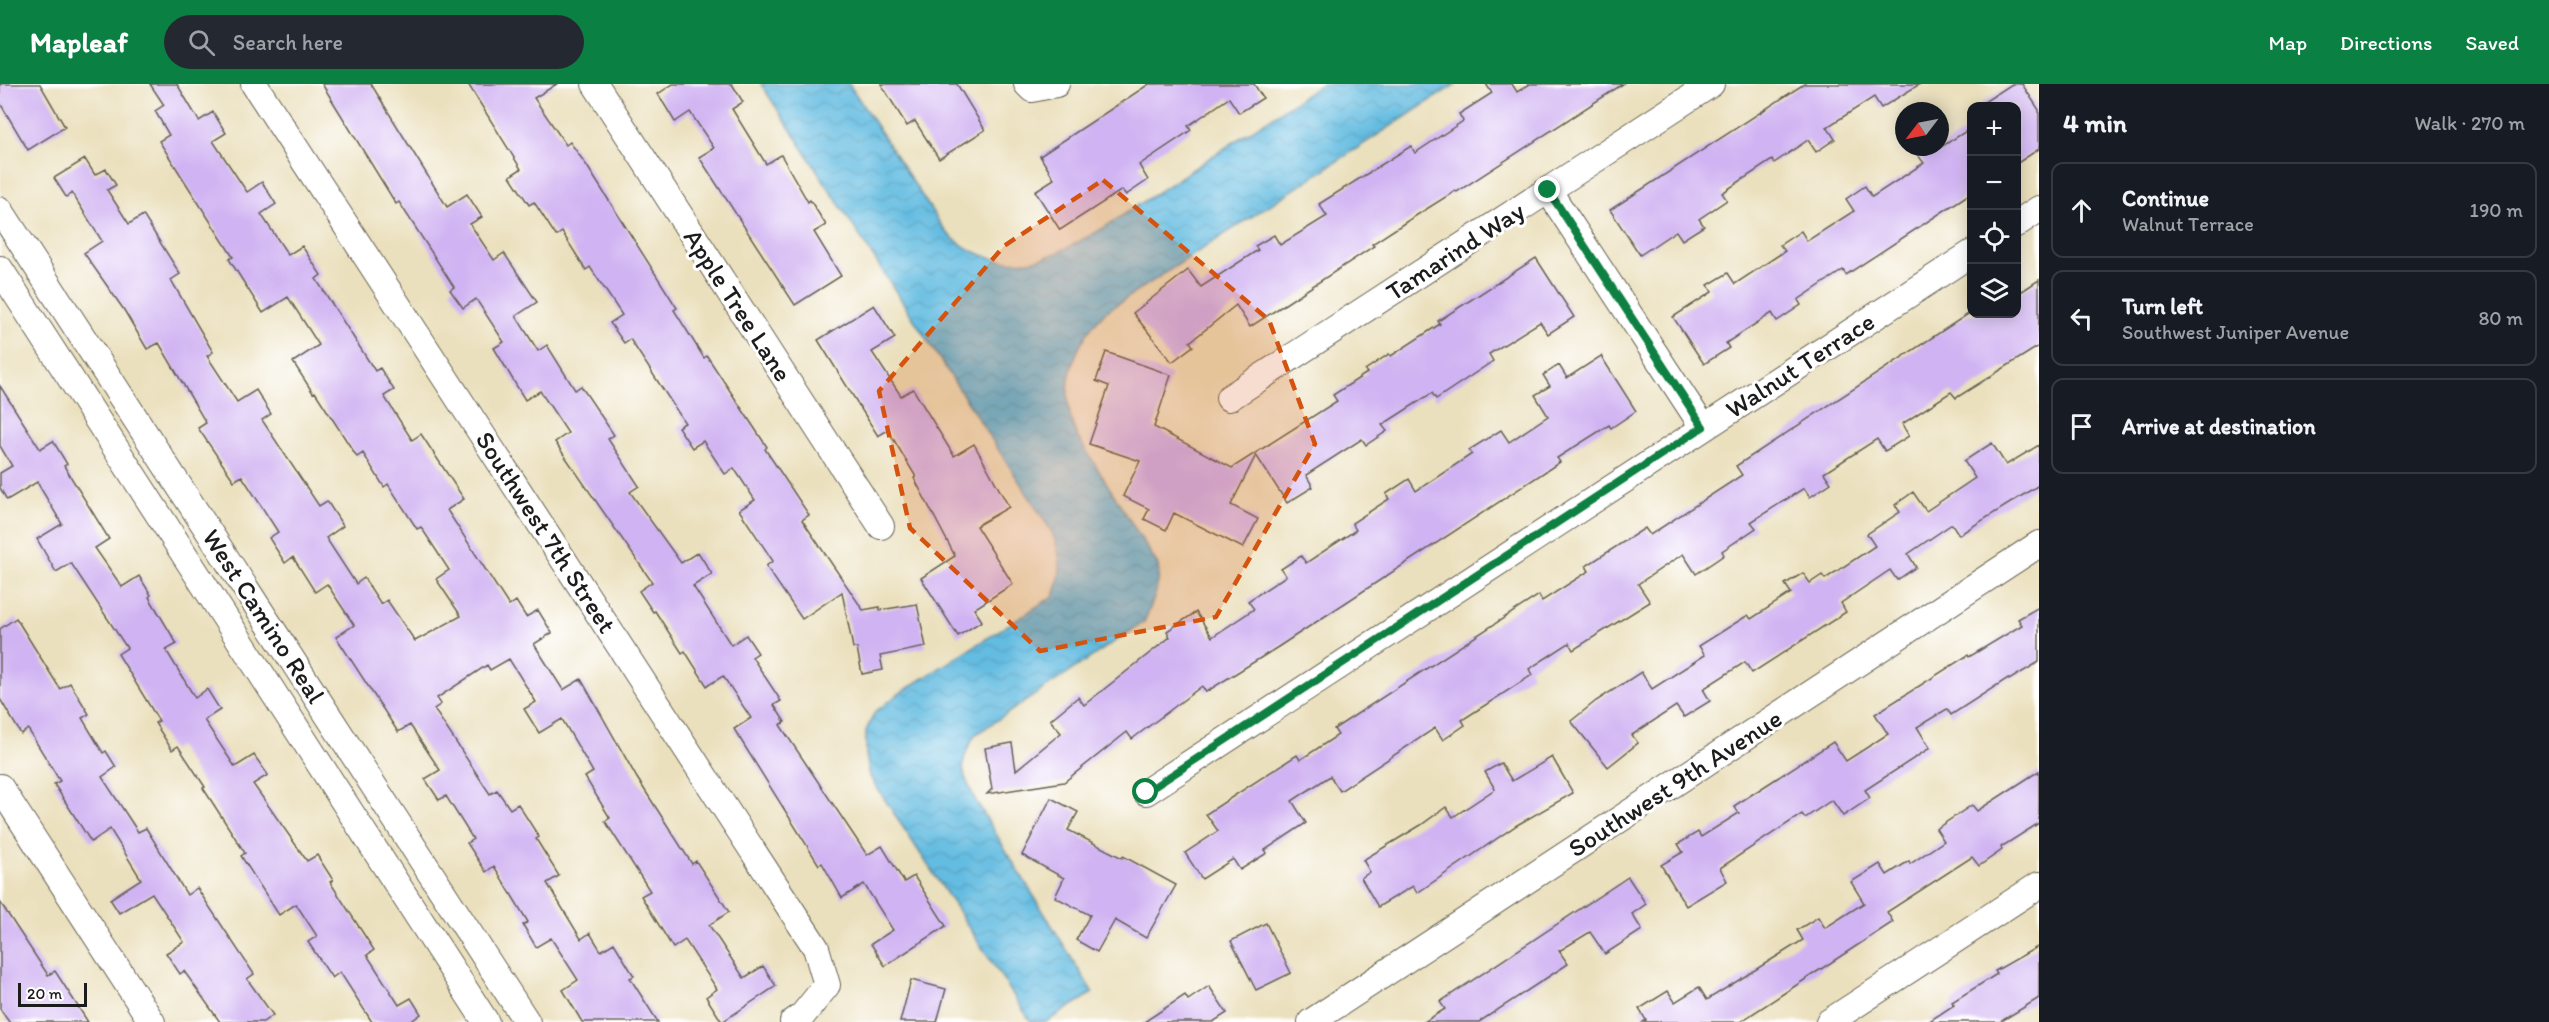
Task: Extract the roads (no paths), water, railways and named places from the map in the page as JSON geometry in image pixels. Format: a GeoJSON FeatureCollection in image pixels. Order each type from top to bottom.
{"type":"FeatureCollection","features":[{"type":"Feature","properties":{"kind":"street","name":"Southwest 7th Street"},"geometry":{"type":"LineString","coordinates":[[254,84],[816,948],[826,985],[802,1016],[793,1022]]}},
{"type":"Feature","properties":{"kind":"street","name":"Apple Tree Lane"},"geometry":{"type":"LineString","coordinates":[[595,84],[881,526]]}},
{"type":"Feature","properties":{"kind":"street","name":"Tamarind Way"},"geometry":{"type":"LineString","coordinates":[[1229,398],[1711,84]]}},
{"type":"Feature","properties":{"kind":"street"},"geometry":{"type":"LineString","coordinates":[[1548,190],[1703,427]]}},
{"type":"Feature","properties":{"kind":"street"},"geometry":{"type":"LineString","coordinates":[[2021,221],[2039,209]]}},
{"type":"Feature","properties":{"kind":"street","name":"West Camino Real"},"geometry":{"type":"LineString","coordinates":[[0,210],[527,1022]]}},
{"type":"Feature","properties":{"kind":"street","name":"Walnut Terrace"},"geometry":{"type":"LineString","coordinates":[[1146,792],[1967,256]]}},
{"type":"Feature","properties":{"kind":"street","name":"West Camino Real"},"geometry":{"type":"LineString","coordinates":[[0,269],[486,1022]]}},
{"type":"Feature","properties":{"kind":"street","name":"Southwest 9th Avenue"},"geometry":{"type":"LineString","coordinates":[[1311,1022],[2039,544]]}},
{"type":"Feature","properties":{"kind":"street"},"geometry":{"type":"LineString","coordinates":[[259,672],[288,652]]}},
{"type":"Feature","properties":{"kind":"street"},"geometry":{"type":"LineString","coordinates":[[0,787],[152,1022]]}},
{"type":"Feature","properties":{"kind":"street"},"geometry":{"type":"LineString","coordinates":[[1829,1022],[2039,885]]}},
{"type":"Feature","properties":{"kind":"water"},"geometry":{"type":"Polygon","coordinates":[[[761,84],[849,84],[945,231],[955,240],[978,253],[990,258],[1017,262],[1051,255],[1102,229],[1322,84],[1456,84],[1105,312],[1084,339],[1076,354],[1068,386],[1071,419],[1077,436],[1158,565],[1155,594],[1144,622],[975,735],[963,762],[965,776],[977,803],[1093,993],[1046,1022],[1031,1022],[870,777],[866,755],[866,731],[875,712],[900,693],[1054,596],[1060,571],[1055,540],[1052,532],[761,84]]]}}]}
